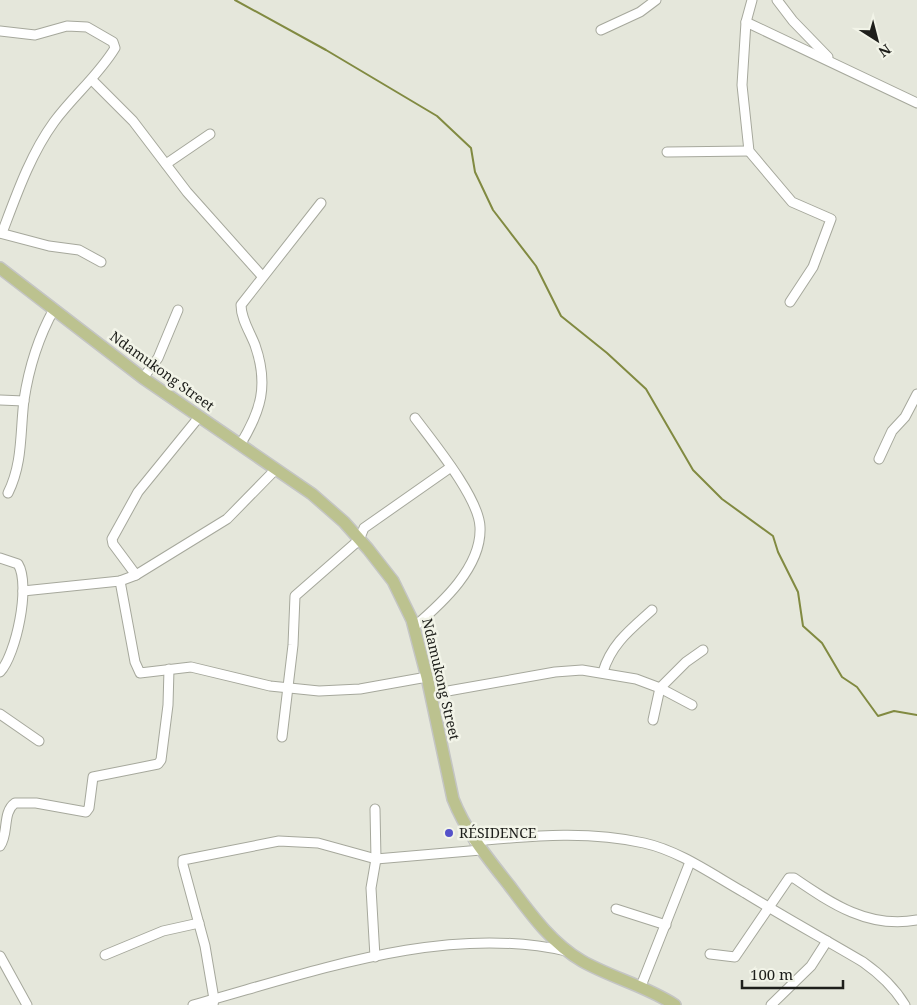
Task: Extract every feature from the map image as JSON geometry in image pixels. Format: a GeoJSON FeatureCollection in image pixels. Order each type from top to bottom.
{"type":"FeatureCollection","features":[{"type":"Feature","properties":{"kind":"main road","name":"Ndamukong Street"},"geometry":{"type":"LineString","coordinates":[[0,268],[143,378],[276,469],[330,509],[359,540],[393,581],[414,627],[431,694],[453,799],[460,818],[478,846],[531,915],[566,951],[596,968],[641,986],[675,1005]]}},
{"type":"Feature","properties":{"kind":"street"},"geometry":{"type":"LineString","coordinates":[[602,30],[640,12],[656,0]]}},
{"type":"Feature","properties":{"kind":"street"},"geometry":{"type":"LineString","coordinates":[[752,0],[746,22],[742,85],[749,151],[792,202],[831,219],[813,267],[790,302]]}},
{"type":"Feature","properties":{"kind":"street"},"geometry":{"type":"LineString","coordinates":[[777,0],[793,21],[834,63]]}},
{"type":"Feature","properties":{"kind":"street"},"geometry":{"type":"LineString","coordinates":[[746,22],[917,103]]}},
{"type":"Feature","properties":{"kind":"street"},"geometry":{"type":"LineString","coordinates":[[0,31],[35,35],[67,26],[87,27],[113,42],[115,48],[92,80],[63,111],[45,136],[21,184],[1,233],[49,246],[79,250],[101,262]]}},
{"type":"Feature","properties":{"kind":"street"},"geometry":{"type":"LineString","coordinates":[[92,80],[128,115],[186,192],[262,276]]}},
{"type":"Feature","properties":{"kind":"street"},"geometry":{"type":"LineString","coordinates":[[166,164],[210,134]]}},
{"type":"Feature","properties":{"kind":"street"},"geometry":{"type":"LineString","coordinates":[[667,152],[749,151]]}},
{"type":"Feature","properties":{"kind":"street"},"geometry":{"type":"LineString","coordinates":[[240,445],[259,411],[262,386],[256,346],[241,311],[241,305],[321,203]]}},
{"type":"Feature","properties":{"kind":"street"},"geometry":{"type":"LineString","coordinates":[[8,494],[20,456],[24,401],[36,346],[54,309]]}},
{"type":"Feature","properties":{"kind":"street"},"geometry":{"type":"LineString","coordinates":[[143,378],[158,358],[178,310]]}},
{"type":"Feature","properties":{"kind":"street"},"geometry":{"type":"LineString","coordinates":[[879,459],[892,431],[905,417],[917,394]]}},
{"type":"Feature","properties":{"kind":"street"},"geometry":{"type":"LineString","coordinates":[[0,400],[24,401]]}},
{"type":"Feature","properties":{"kind":"street"},"geometry":{"type":"LineString","coordinates":[[136,575],[112,539],[138,492],[199,417]]}},
{"type":"Feature","properties":{"kind":"street"},"geometry":{"type":"LineString","coordinates":[[414,627],[434,610],[466,572],[472,562],[479,538],[480,526],[478,516],[451,467],[415,418]]}},
{"type":"Feature","properties":{"kind":"street"},"geometry":{"type":"LineString","coordinates":[[282,737],[295,596],[359,540],[364,528],[451,467]]}},
{"type":"Feature","properties":{"kind":"street"},"geometry":{"type":"LineString","coordinates":[[23,591],[120,581],[136,575],[227,519],[276,469]]}},
{"type":"Feature","properties":{"kind":"street"},"geometry":{"type":"LineString","coordinates":[[0,558],[18,564],[22,571],[23,591],[12,653],[7,665],[0,672]]}},
{"type":"Feature","properties":{"kind":"street"},"geometry":{"type":"LineString","coordinates":[[120,581],[137,669],[140,674],[190,667],[230,678],[288,688],[336,691],[427,677]]}},
{"type":"Feature","properties":{"kind":"street"},"geometry":{"type":"LineString","coordinates":[[603,672],[606,661],[616,643],[652,610]]}},
{"type":"Feature","properties":{"kind":"street"},"geometry":{"type":"LineString","coordinates":[[654,720],[660,688],[686,662],[703,650]]}},
{"type":"Feature","properties":{"kind":"street"},"geometry":{"type":"LineString","coordinates":[[0,846],[5,837],[8,812],[15,803],[36,804],[86,812],[89,808],[93,777],[158,764],[161,760],[166,719],[169,670]]}},
{"type":"Feature","properties":{"kind":"street"},"geometry":{"type":"LineString","coordinates":[[431,694],[555,672],[582,670],[603,672],[636,680],[660,688],[692,705]]}},
{"type":"Feature","properties":{"kind":"street"},"geometry":{"type":"LineString","coordinates":[[0,714],[39,741]]}},
{"type":"Feature","properties":{"kind":"street"},"geometry":{"type":"LineString","coordinates":[[375,809],[376,859],[371,888],[375,957]]}},
{"type":"Feature","properties":{"kind":"street"},"geometry":{"type":"LineString","coordinates":[[214,1002],[199,923],[183,865],[183,860],[188,857],[278,841],[299,841],[376,859],[553,834],[588,835],[644,843],[690,862],[863,962],[882,975],[905,1005]]}},
{"type":"Feature","properties":{"kind":"street"},"geometry":{"type":"LineString","coordinates":[[641,986],[690,862]]}},
{"type":"Feature","properties":{"kind":"street"},"geometry":{"type":"LineString","coordinates":[[710,954],[730,958],[735,957],[785,881],[789,878],[794,878],[836,906],[860,916],[893,922],[917,920]]}},
{"type":"Feature","properties":{"kind":"street"},"geometry":{"type":"LineString","coordinates":[[616,909],[666,925]]}},
{"type":"Feature","properties":{"kind":"street"},"geometry":{"type":"LineString","coordinates":[[105,955],[163,931],[199,923]]}},
{"type":"Feature","properties":{"kind":"street"},"geometry":{"type":"LineString","coordinates":[[771,1005],[811,966],[827,941]]}},
{"type":"Feature","properties":{"kind":"street"},"geometry":{"type":"LineString","coordinates":[[194,1005],[214,1002],[316,970],[432,947],[482,944],[538,946],[566,951]]}},
{"type":"Feature","properties":{"kind":"street"},"geometry":{"type":"LineString","coordinates":[[0,956],[27,1005]]}},
{"type":"Feature","properties":{"kind":"waterway"},"geometry":{"type":"LineString","coordinates":[[235,0],[326,50],[437,116],[471,148],[475,172],[493,210],[536,266],[561,316],[607,353],[646,389],[693,470],[722,499],[773,536],[778,552],[798,592],[803,626],[822,643],[842,677],[857,687],[878,716],[894,711],[917,715]]}},
{"type":"Feature","properties":{"kind":"place","name":"RÉSIDENCE"},"geometry":{"type":"Point","coordinates":[449,833]}}]}
